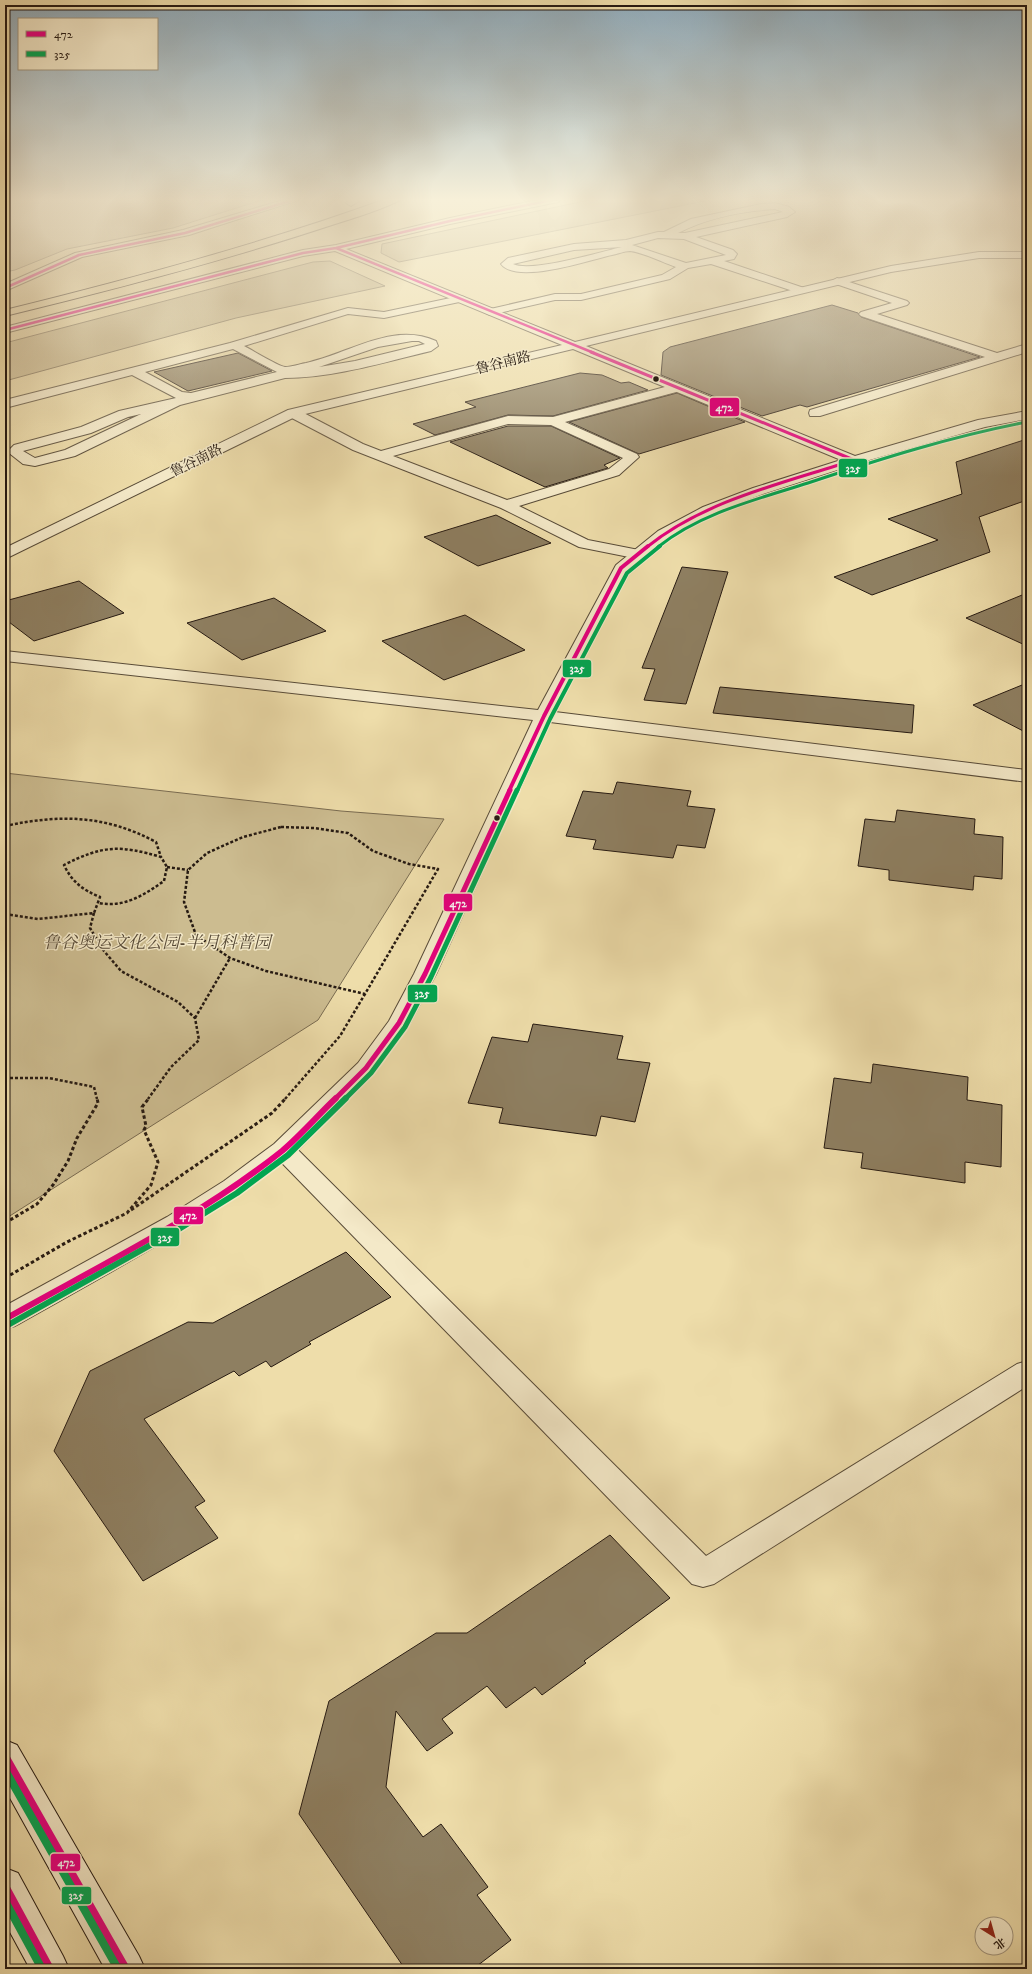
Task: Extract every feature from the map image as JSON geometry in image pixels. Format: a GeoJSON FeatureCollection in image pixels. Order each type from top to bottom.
{"type":"FeatureCollection","features":[{"type":"Feature","properties":{"kind":"highway"},"geometry":{"type":"LineString","coordinates":[[5,314],[94,291]]}},
{"type":"Feature","properties":{"kind":"street"},"geometry":{"type":"LineString","coordinates":[[5,330],[155,291]]}},
{"type":"Feature","properties":{"kind":"street"},"geometry":{"type":"LineString","coordinates":[[441,291],[854,460]]}},
{"type":"Feature","properties":{"kind":"street"},"geometry":{"type":"LineString","coordinates":[[490,312],[555,297],[581,297],[606,291]]}},
{"type":"Feature","properties":{"kind":"street","name":"鲁谷南路"},"geometry":{"type":"LineString","coordinates":[[5,554],[293,413],[795,291]]}},
{"type":"Feature","properties":{"kind":"street"},"geometry":{"type":"LineString","coordinates":[[867,291],[903,303],[865,314],[997,357]]}},
{"type":"Feature","properties":{"kind":"street"},"geometry":{"type":"LineString","coordinates":[[5,404],[136,372],[348,311],[389,314],[460,299]]}},
{"type":"Feature","properties":{"kind":"street"},"geometry":{"type":"LineString","coordinates":[[176,402],[70,454],[35,462],[28,461],[16,453],[16,450],[19,448],[86,430],[124,414],[176,402],[191,397],[284,372],[325,361],[338,355],[404,338],[422,338],[432,343],[432,346],[427,348],[355,365],[297,374],[284,372],[234,345]]}},
{"type":"Feature","properties":{"kind":"street"},"geometry":{"type":"LineString","coordinates":[[815,413],[1027,348]]}},
{"type":"Feature","properties":{"kind":"street"},"geometry":{"type":"LineString","coordinates":[[136,372],[179,395],[191,397]]}},
{"type":"Feature","properties":{"kind":"street"},"geometry":{"type":"LineString","coordinates":[[381,456],[508,420],[553,421],[676,388]]}},
{"type":"Feature","properties":{"kind":"street"},"geometry":{"type":"LineString","coordinates":[[293,413],[358,447],[506,505],[584,544],[639,554]]}},
{"type":"Feature","properties":{"kind":"street"},"geometry":{"type":"LineString","coordinates":[[5,1319],[176,1223],[233,1187],[283,1150],[366,1068],[399,1023],[425,974],[544,716],[621,568],[663,534],[708,510],[758,491],[854,460],[983,423],[1027,414]]}},
{"type":"Feature","properties":{"kind":"street"},"geometry":{"type":"LineString","coordinates":[[506,505],[614,472],[632,457],[553,421]]}},
{"type":"Feature","properties":{"kind":"street"},"geometry":{"type":"LineString","coordinates":[[5,656],[544,716],[1027,776]]}},
{"type":"Feature","properties":{"kind":"street"},"geometry":{"type":"LineString","coordinates":[[283,1150],[703,1574],[1027,1372]]}},
{"type":"Feature","properties":{"kind":"street"},"geometry":{"type":"LineString","coordinates":[[5,1756],[126,1969]]}},
{"type":"Feature","properties":{"kind":"street"},"geometry":{"type":"LineString","coordinates":[[5,1886],[50,1969]]}},
{"type":"Feature","properties":{"kind":"path"},"geometry":{"type":"LineString","coordinates":[[5,826],[29,820],[70,819],[112,823],[156,842],[161,857],[167,867],[164,881],[140,897],[107,906],[99,903]]}},
{"type":"Feature","properties":{"kind":"path"},"geometry":{"type":"LineString","coordinates":[[5,1278],[67,1242],[127,1213],[272,1113],[340,1036],[365,994],[438,869],[409,864],[373,852],[348,833],[314,828],[282,828],[243,838],[207,853],[188,870],[184,902],[196,935],[230,958],[266,970],[365,994]]}},
{"type":"Feature","properties":{"kind":"path"},"geometry":{"type":"LineString","coordinates":[[5,834],[8,836],[5,842]]}},
{"type":"Feature","properties":{"kind":"path"},"geometry":{"type":"LineString","coordinates":[[127,1213],[151,1185],[158,1162],[144,1130],[146,1126],[142,1107],[171,1067],[199,1040],[195,1018],[178,1002],[121,971],[104,950],[90,928],[100,897],[83,890],[70,879],[64,865],[88,852],[119,847],[138,850],[161,857]]}},
{"type":"Feature","properties":{"kind":"path"},"geometry":{"type":"LineString","coordinates":[[167,867],[188,870]]}},
{"type":"Feature","properties":{"kind":"path"},"geometry":{"type":"LineString","coordinates":[[5,914],[30,920],[55,919],[94,913]]}},
{"type":"Feature","properties":{"kind":"path"},"geometry":{"type":"LineString","coordinates":[[195,1018],[230,958]]}},
{"type":"Feature","properties":{"kind":"path"},"geometry":{"type":"LineString","coordinates":[[5,1078],[49,1078],[94,1087],[98,1103],[77,1138],[68,1162],[53,1185],[37,1204],[5,1223]]}},
{"type":"Feature","properties":{"kind":"green space"},"geometry":{"type":"Polygon","coordinates":[[[202,291],[361,291],[236,318],[5,381],[5,343],[202,291]]]}},
{"type":"Feature","properties":{"kind":"green space","name":"鲁谷奥运文化公园-半月科普园"},"geometry":{"type":"Polygon","coordinates":[[[5,773],[341,811],[444,819],[318,1020],[5,1219],[5,773]]]}},
{"type":"Feature","properties":{"kind":"building"},"geometry":{"type":"Polygon","coordinates":[[[832,305],[858,313],[861,317],[980,357],[807,407],[800,405],[762,416],[661,375],[663,352],[670,347],[832,305]]]}},
{"type":"Feature","properties":{"kind":"building"},"geometry":{"type":"Polygon","coordinates":[[[238,353],[272,371],[188,391],[154,372],[238,353]]]}},
{"type":"Feature","properties":{"kind":"building"},"geometry":{"type":"Polygon","coordinates":[[[580,373],[602,375],[621,383],[629,382],[648,390],[553,416],[508,415],[435,435],[413,424],[476,407],[465,402],[580,373]]]}},
{"type":"Feature","properties":{"kind":"building"},"geometry":{"type":"Polygon","coordinates":[[[677,393],[745,422],[639,454],[569,422],[677,393]]]}},
{"type":"Feature","properties":{"kind":"building"},"geometry":{"type":"Polygon","coordinates":[[[508,426],[551,426],[620,458],[604,465],[608,468],[545,487],[450,442],[508,426]]]}},
{"type":"Feature","properties":{"kind":"building"},"geometry":{"type":"Polygon","coordinates":[[[1027,439],[1027,500],[979,517],[990,552],[872,595],[834,577],[938,540],[888,519],[962,494],[956,462],[1027,439]]]}},
{"type":"Feature","properties":{"kind":"building"},"geometry":{"type":"Polygon","coordinates":[[[496,515],[551,543],[478,566],[424,537],[496,515]]]}},
{"type":"Feature","properties":{"kind":"building"},"geometry":{"type":"Polygon","coordinates":[[[682,567],[728,572],[686,704],[644,700],[655,669],[642,668],[682,567]]]}},
{"type":"Feature","properties":{"kind":"building"},"geometry":{"type":"Polygon","coordinates":[[[79,581],[124,613],[34,641],[5,619],[5,601],[79,581]]]}},
{"type":"Feature","properties":{"kind":"building"},"geometry":{"type":"Polygon","coordinates":[[[1027,593],[1027,646],[966,618],[1027,593]]]}},
{"type":"Feature","properties":{"kind":"building"},"geometry":{"type":"Polygon","coordinates":[[[274,598],[326,631],[242,660],[187,623],[274,598]]]}},
{"type":"Feature","properties":{"kind":"building"},"geometry":{"type":"Polygon","coordinates":[[[465,615],[525,650],[444,680],[382,641],[465,615]]]}},
{"type":"Feature","properties":{"kind":"building"},"geometry":{"type":"Polygon","coordinates":[[[1027,683],[1027,733],[973,705],[1027,683]]]}},
{"type":"Feature","properties":{"kind":"building"},"geometry":{"type":"Polygon","coordinates":[[[720,687],[914,705],[912,733],[713,713],[720,687]]]}},
{"type":"Feature","properties":{"kind":"building"},"geometry":{"type":"Polygon","coordinates":[[[617,782],[691,791],[687,806],[715,809],[705,848],[677,845],[673,858],[593,849],[596,840],[566,836],[583,791],[613,794],[617,782]]]}},
{"type":"Feature","properties":{"kind":"building"},"geometry":{"type":"Polygon","coordinates":[[[897,810],[975,819],[974,834],[1003,837],[1002,879],[974,876],[973,890],[889,880],[889,870],[858,866],[865,819],[895,822],[897,810]]]}},
{"type":"Feature","properties":{"kind":"building"},"geometry":{"type":"Polygon","coordinates":[[[533,1024],[623,1036],[617,1059],[650,1063],[635,1122],[601,1116],[596,1136],[499,1123],[503,1108],[468,1103],[492,1037],[528,1042],[533,1024]]]}},
{"type":"Feature","properties":{"kind":"building"},"geometry":{"type":"Polygon","coordinates":[[[873,1064],[968,1077],[967,1100],[1002,1105],[1001,1167],[965,1162],[965,1183],[861,1168],[863,1153],[824,1148],[834,1078],[871,1083],[873,1064]]]}},
{"type":"Feature","properties":{"kind":"building"},"geometry":{"type":"Polygon","coordinates":[[[346,1252],[391,1297],[309,1342],[311,1344],[271,1367],[266,1361],[239,1376],[234,1371],[144,1419],[205,1501],[195,1507],[218,1538],[143,1581],[54,1451],[90,1371],[188,1322],[213,1323],[346,1252]]]}},
{"type":"Feature","properties":{"kind":"building"},"geometry":{"type":"Polygon","coordinates":[[[610,1535],[670,1598],[584,1661],[586,1663],[542,1695],[535,1687],[506,1708],[487,1686],[442,1719],[453,1733],[427,1751],[396,1711],[386,1787],[423,1837],[441,1824],[488,1887],[477,1895],[511,1940],[473,1969],[405,1969],[299,1814],[329,1701],[436,1633],[467,1633],[610,1535]]]}},
{"type":"Feature","properties":{"kind":"transit line","name":"472"},"geometry":{"type":"LineString","coordinates":[[5,330],[155,291]]}},
{"type":"Feature","properties":{"kind":"transit line","name":"472"},"geometry":{"type":"LineString","coordinates":[[441,291],[854,460]]}},
{"type":"Feature","properties":{"kind":"transit line","name":"325"},"geometry":{"type":"LineString","coordinates":[[8,1325],[179,1229],[237,1193],[288,1155],[371,1073],[405,1027],[431,977],[550,719],[627,573],[667,540],[711,516],[760,498],[856,467],[985,430],[1027,422]]}},
{"type":"Feature","properties":{"kind":"transit line","name":"472"},"geometry":{"type":"LineString","coordinates":[[5,1319],[176,1223],[233,1187],[283,1150],[366,1068],[399,1023],[425,974],[544,716],[621,568],[663,534],[708,510],[758,491],[854,460]]}},
{"type":"Feature","properties":{"kind":"transit line","name":"472"},"geometry":{"type":"LineString","coordinates":[[5,1756],[126,1969]]}},
{"type":"Feature","properties":{"kind":"transit line","name":"325"},"geometry":{"type":"LineString","coordinates":[[5,1770],[118,1969]]}},
{"type":"Feature","properties":{"kind":"transit line","name":"472"},"geometry":{"type":"LineString","coordinates":[[5,1886],[50,1969]]}},
{"type":"Feature","properties":{"kind":"transit line","name":"325"},"geometry":{"type":"LineString","coordinates":[[5,1901],[42,1969]]}}]}
